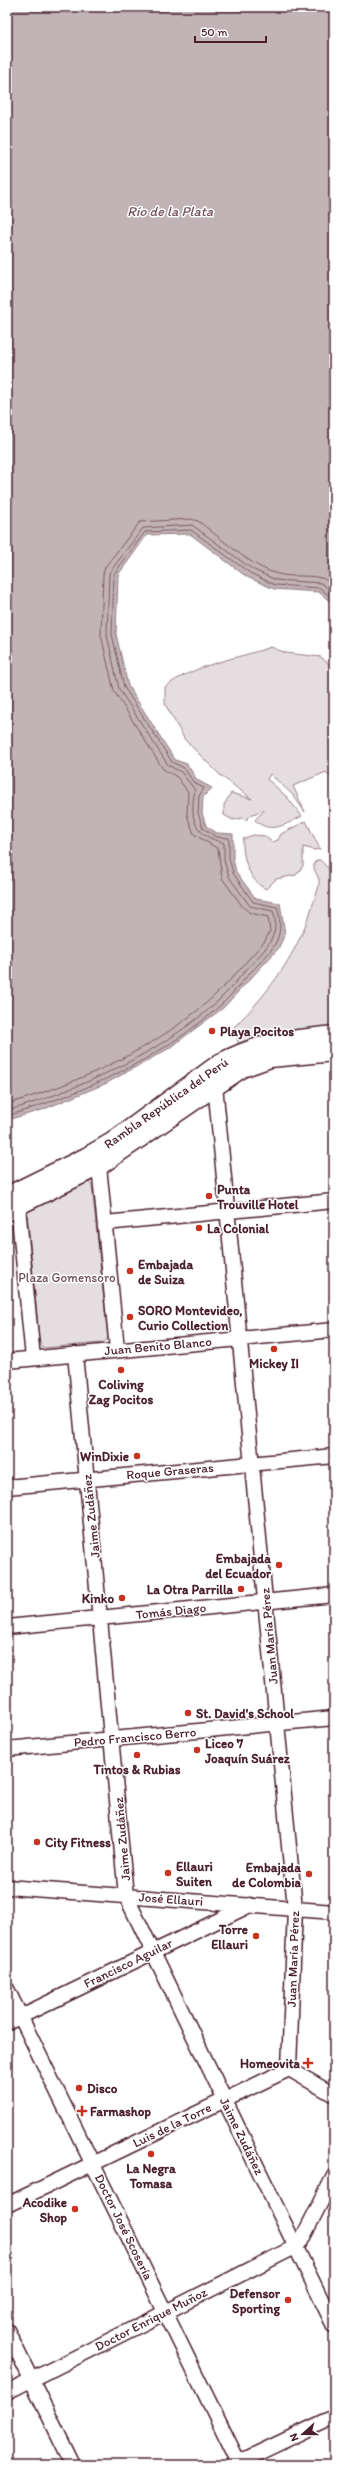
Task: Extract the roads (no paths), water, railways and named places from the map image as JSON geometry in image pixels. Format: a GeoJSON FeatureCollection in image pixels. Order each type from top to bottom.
{"type":"FeatureCollection","features":[{"type":"Feature","properties":{"kind":"main road","name":"Rambla República del Perú"},"geometry":{"type":"LineString","coordinates":[[11,1205],[112,1142],[220,1063],[236,1055],[273,1042],[334,1035]]}},
{"type":"Feature","properties":{"kind":"main road","name":"Rambla República del Perú"},"geometry":{"type":"LineString","coordinates":[[11,1205],[99,1166],[138,1141],[215,1085],[242,1068],[270,1058],[334,1052]]}},
{"type":"Feature","properties":{"kind":"street","name":"Juan María Pérez"},"geometry":{"type":"LineString","coordinates":[[215,1085],[253,1463],[276,1724],[295,1908],[289,2068]]}},
{"type":"Feature","properties":{"kind":"street"},"geometry":{"type":"LineString","coordinates":[[99,1166],[117,1350]]}},
{"type":"Feature","properties":{"kind":"street"},"geometry":{"type":"LineString","coordinates":[[105,1223],[334,1202]]}},
{"type":"Feature","properties":{"kind":"street"},"geometry":{"type":"LineString","coordinates":[[11,1205],[33,1358]]}},
{"type":"Feature","properties":{"kind":"street","name":"Juan Benito Blanco"},"geometry":{"type":"LineString","coordinates":[[7,1361],[334,1330]]}},
{"type":"Feature","properties":{"kind":"street","name":"Jaime Zudáñez"},"geometry":{"type":"LineString","coordinates":[[75,1354],[113,1739],[126,1896],[334,2326]]}},
{"type":"Feature","properties":{"kind":"street","name":"Roque Graseras"},"geometry":{"type":"LineString","coordinates":[[7,1487],[334,1456]]}},
{"type":"Feature","properties":{"kind":"street","name":"Tomás Diago"},"geometry":{"type":"LineString","coordinates":[[7,1627],[334,1595]]}},
{"type":"Feature","properties":{"kind":"street","name":"Pedro Francisco Berro"},"geometry":{"type":"LineString","coordinates":[[7,1749],[334,1718]]}},
{"type":"Feature","properties":{"kind":"street","name":"José Ellauri"},"geometry":{"type":"LineString","coordinates":[[7,1887],[334,1912]]}},
{"type":"Feature","properties":{"kind":"street","name":"Francisco Aguilar"},"geometry":{"type":"LineString","coordinates":[[7,2023],[250,1905]]}},
{"type":"Feature","properties":{"kind":"street","name":"Doctor José Scosería"},"geometry":{"type":"LineString","coordinates":[[7,1989],[94,2163],[237,2464]]}},
{"type":"Feature","properties":{"kind":"street"},"geometry":{"type":"LineString","coordinates":[[289,2068],[334,2095]]}},
{"type":"Feature","properties":{"kind":"street","name":"Luis de la Torre"},"geometry":{"type":"LineString","coordinates":[[7,2205],[289,2068]]}},
{"type":"Feature","properties":{"kind":"street"},"geometry":{"type":"LineString","coordinates":[[295,2246],[301,2241],[334,2176]]}},
{"type":"Feature","properties":{"kind":"street","name":"Doctor Enrique Muñoz"},"geometry":{"type":"LineString","coordinates":[[7,2392],[295,2246]]}},
{"type":"Feature","properties":{"kind":"street"},"geometry":{"type":"LineString","coordinates":[[7,2330],[73,2465]]}},
{"type":"Feature","properties":{"kind":"street"},"geometry":{"type":"LineString","coordinates":[[237,2464],[334,2417]]}},
{"type":"Feature","properties":{"kind":"water","name":"Río de la Plata"},"geometry":{"type":"Polygon","coordinates":[[[7,7],[334,7],[334,605],[319,592],[274,589],[247,577],[190,534],[147,535],[118,575],[116,634],[128,686],[175,760],[187,764],[197,780],[212,788],[203,797],[202,813],[206,826],[217,833],[233,834],[233,858],[236,872],[256,899],[280,903],[285,934],[278,949],[223,1008],[168,1049],[107,1083],[42,1110],[7,1120],[7,7]]]}},
{"type":"Feature","properties":{"kind":"place","name":"Playa Pocitos"},"geometry":{"type":"Point","coordinates":[212,1031]}},
{"type":"Feature","properties":{"kind":"place","name":"Punta Trouville Hotel"},"geometry":{"type":"Point","coordinates":[209,1196]}},
{"type":"Feature","properties":{"kind":"place","name":"La Colonial"},"geometry":{"type":"Point","coordinates":[199,1228]}},
{"type":"Feature","properties":{"kind":"place","name":"Embajada de Suiza"},"geometry":{"type":"Point","coordinates":[130,1271]}},
{"type":"Feature","properties":{"kind":"place","name":"SORO Montevideo, Curio Collection"},"geometry":{"type":"Point","coordinates":[130,1317]}},
{"type":"Feature","properties":{"kind":"place","name":"Mickey II"},"geometry":{"type":"Point","coordinates":[274,1349]}},
{"type":"Feature","properties":{"kind":"place","name":"Coliving Zag Pocitos"},"geometry":{"type":"Point","coordinates":[121,1370]}},
{"type":"Feature","properties":{"kind":"place","name":"WinDixie"},"geometry":{"type":"Point","coordinates":[137,1456]}},
{"type":"Feature","properties":{"kind":"place","name":"Embajada del Ecuador"},"geometry":{"type":"Point","coordinates":[279,1565]}},
{"type":"Feature","properties":{"kind":"place","name":"La Otra Parrilla"},"geometry":{"type":"Point","coordinates":[241,1589]}},
{"type":"Feature","properties":{"kind":"place","name":"Kinko"},"geometry":{"type":"Point","coordinates":[122,1598]}},
{"type":"Feature","properties":{"kind":"place","name":"St. David's School"},"geometry":{"type":"Point","coordinates":[188,1713]}},
{"type":"Feature","properties":{"kind":"place","name":"Liceo 7 Joaquín Suárez"},"geometry":{"type":"Point","coordinates":[197,1750]}},
{"type":"Feature","properties":{"kind":"place","name":"Tintos & Rubias"},"geometry":{"type":"Point","coordinates":[137,1755]}},
{"type":"Feature","properties":{"kind":"place","name":"City Fitness"},"geometry":{"type":"Point","coordinates":[37,1842]}},
{"type":"Feature","properties":{"kind":"place","name":"Ellauri Suiten"},"geometry":{"type":"Point","coordinates":[168,1873]}},
{"type":"Feature","properties":{"kind":"place","name":"Embajada de Colombia"},"geometry":{"type":"Point","coordinates":[309,1874]}},
{"type":"Feature","properties":{"kind":"place","name":"Torre Ellauri"},"geometry":{"type":"Point","coordinates":[256,1936]}},
{"type":"Feature","properties":{"kind":"place","name":"Homeovita"},"geometry":{"type":"Point","coordinates":[308,2063]}},
{"type":"Feature","properties":{"kind":"place","name":"Disco"},"geometry":{"type":"Point","coordinates":[79,2088]}},
{"type":"Feature","properties":{"kind":"place","name":"Farmashop"},"geometry":{"type":"Point","coordinates":[82,2111]}},
{"type":"Feature","properties":{"kind":"place","name":"La Negra Tomasa"},"geometry":{"type":"Point","coordinates":[151,2154]}},
{"type":"Feature","properties":{"kind":"place","name":"Acodike Shop"},"geometry":{"type":"Point","coordinates":[75,2209]}},
{"type":"Feature","properties":{"kind":"place","name":"Defensor Sporting"},"geometry":{"type":"Point","coordinates":[288,2300]}},
{"type":"Feature","properties":{"kind":"park label","name":"Plaza Gomensoro"},"geometry":{"type":"Point","coordinates":[67,1277]}}]}
